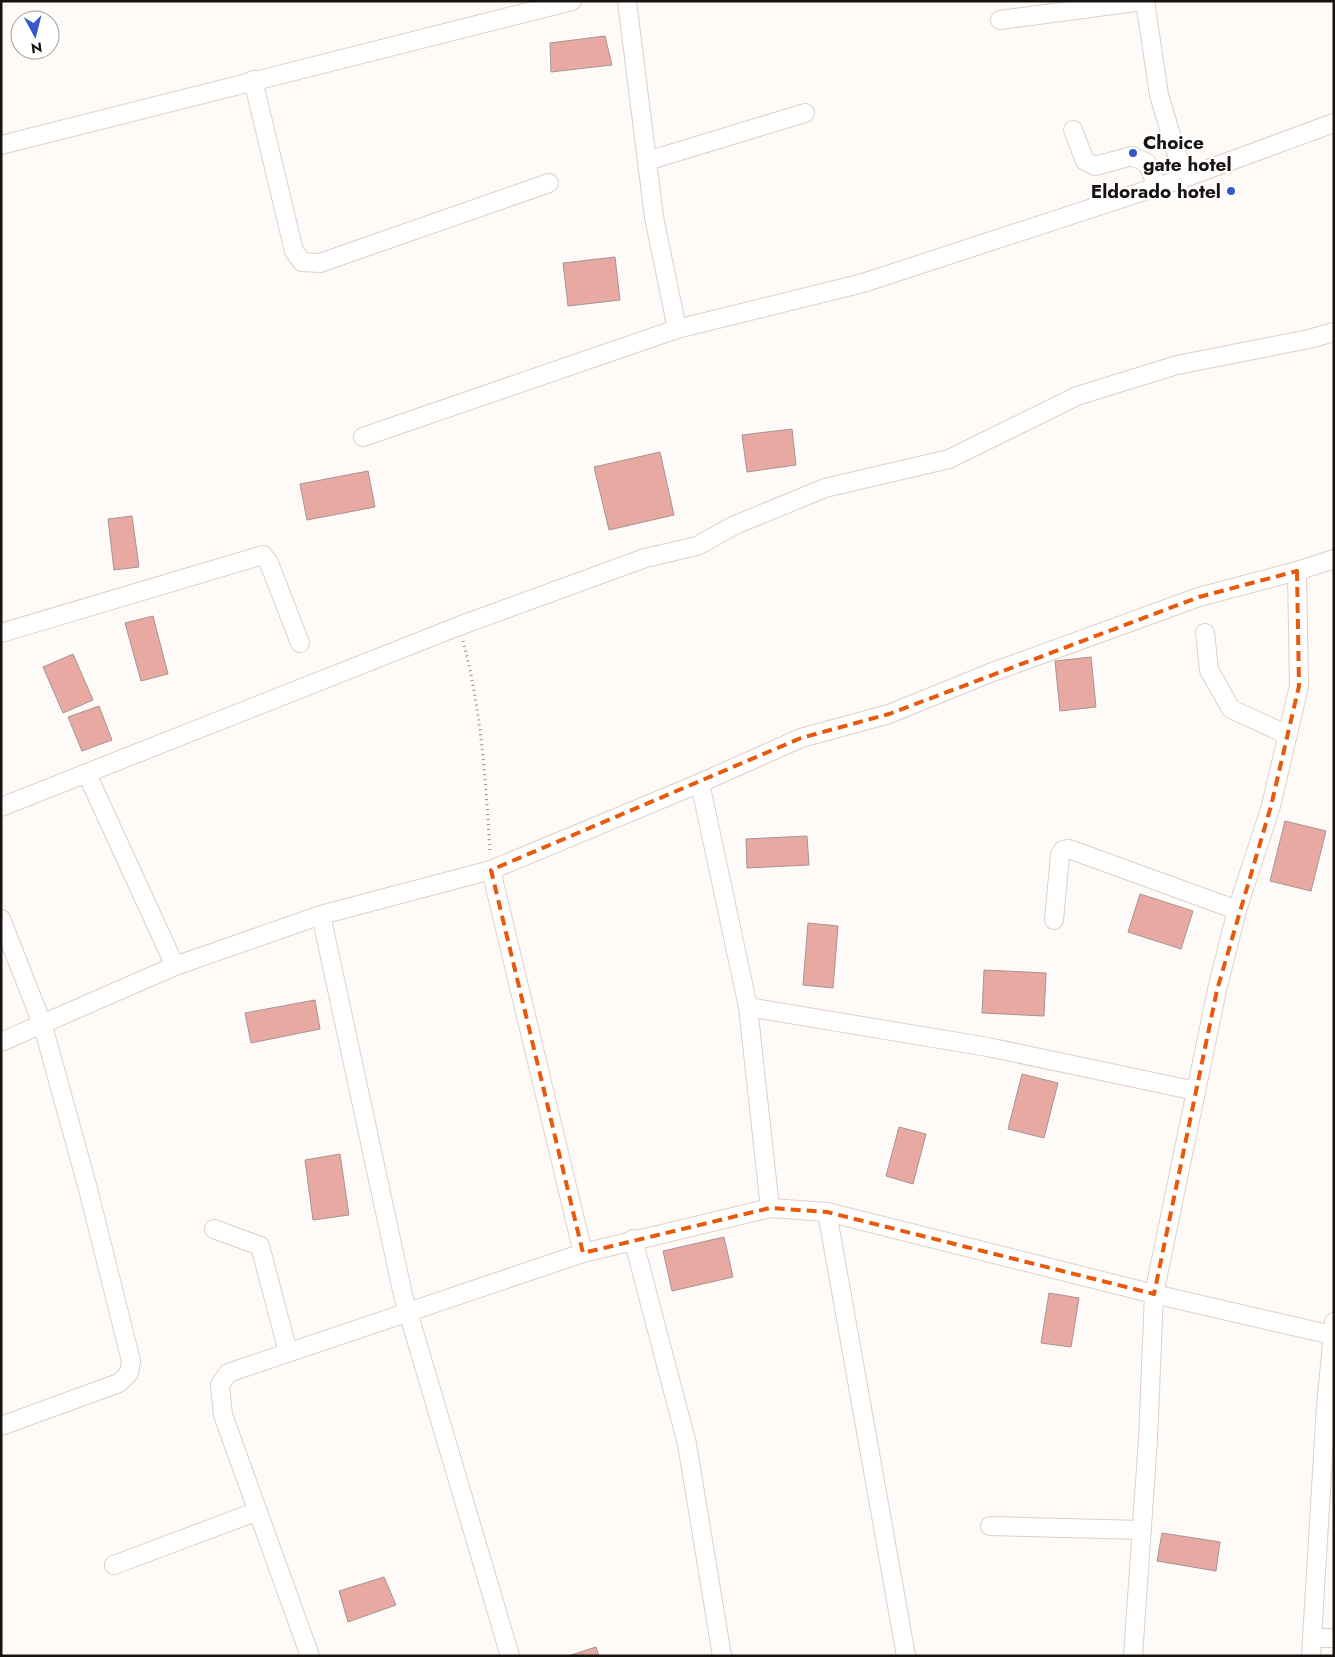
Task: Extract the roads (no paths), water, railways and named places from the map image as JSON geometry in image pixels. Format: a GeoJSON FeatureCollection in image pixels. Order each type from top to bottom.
{"type":"FeatureCollection","features":[{"type":"Feature","properties":{"kind":"street"},"geometry":{"type":"LineString","coordinates":[[1,145],[572,1]]}},
{"type":"Feature","properties":{"kind":"street"},"geometry":{"type":"LineString","coordinates":[[627,1],[654,217],[677,329]]}},
{"type":"Feature","properties":{"kind":"street"},"geometry":{"type":"LineString","coordinates":[[1000,20],[1144,1],[1159,95],[1184,178]]}},
{"type":"Feature","properties":{"kind":"street"},"geometry":{"type":"LineString","coordinates":[[253,80],[294,251],[302,262],[320,263],[549,183]]}},
{"type":"Feature","properties":{"kind":"street"},"geometry":{"type":"LineString","coordinates":[[647,161],[805,113]]}},
{"type":"Feature","properties":{"kind":"street"},"geometry":{"type":"LineString","coordinates":[[363,436],[677,329],[863,283],[1184,178],[1334,123]]}},
{"type":"Feature","properties":{"kind":"street"},"geometry":{"type":"LineString","coordinates":[[1073,130],[1085,161],[1095,166],[1132,156],[1147,163],[1157,186]]}},
{"type":"Feature","properties":{"kind":"street"},"geometry":{"type":"LineString","coordinates":[[1,807],[459,626],[645,558],[697,546],[735,525],[825,488],[949,459],[1077,396],[1177,365],[1310,339],[1334,332]]}},
{"type":"Feature","properties":{"kind":"street"},"geometry":{"type":"LineString","coordinates":[[1,633],[263,555],[269,563],[300,643]]}},
{"type":"Feature","properties":{"kind":"street"},"geometry":{"type":"LineString","coordinates":[[1,1042],[42,1026],[175,966],[321,915],[491,870],[700,783],[801,738],[889,714],[990,673],[1199,597],[1297,571],[1334,559]]}},
{"type":"Feature","properties":{"kind":"street"},"geometry":{"type":"LineString","coordinates":[[1132,1656],[1142,1530],[1154,1294],[1216,990],[1237,910],[1271,806],[1299,686],[1297,571]]}},
{"type":"Feature","properties":{"kind":"street"},"geometry":{"type":"LineString","coordinates":[[1206,633],[1209,670],[1231,709],[1288,735]]}},
{"type":"Feature","properties":{"kind":"street"},"geometry":{"type":"LineString","coordinates":[[87,774],[175,966]]}},
{"type":"Feature","properties":{"kind":"street"},"geometry":{"type":"LineString","coordinates":[[700,783],[748,1007],[770,1208]]}},
{"type":"Feature","properties":{"kind":"street"},"geometry":{"type":"LineString","coordinates":[[1054,920],[1060,855],[1063,850],[1069,849],[1237,910]]}},
{"type":"Feature","properties":{"kind":"street"},"geometry":{"type":"LineString","coordinates":[[491,870],[583,1253]]}},
{"type":"Feature","properties":{"kind":"street"},"geometry":{"type":"LineString","coordinates":[[321,915],[408,1311],[510,1656]]}},
{"type":"Feature","properties":{"kind":"street"},"geometry":{"type":"LineString","coordinates":[[1,920],[42,1026],[88,1189],[131,1361],[129,1373],[119,1383],[1,1426]]}},
{"type":"Feature","properties":{"kind":"street"},"geometry":{"type":"LineString","coordinates":[[748,1007],[988,1047],[1196,1091]]}},
{"type":"Feature","properties":{"kind":"street"},"geometry":{"type":"LineString","coordinates":[[310,1656],[223,1415],[220,1385],[228,1373],[583,1253],[634,1239],[770,1208],[827,1212],[1154,1294],[1333,1329],[1328,1480],[1312,1638],[1312,1656]]}},
{"type":"Feature","properties":{"kind":"street"},"geometry":{"type":"LineString","coordinates":[[827,1212],[906,1656]]}},
{"type":"Feature","properties":{"kind":"street"},"geometry":{"type":"LineString","coordinates":[[214,1230],[260,1246],[288,1352]]}},
{"type":"Feature","properties":{"kind":"street"},"geometry":{"type":"LineString","coordinates":[[634,1239],[687,1444],[722,1656]]}},
{"type":"Feature","properties":{"kind":"street"},"geometry":{"type":"LineString","coordinates":[[114,1565],[258,1512]]}},
{"type":"Feature","properties":{"kind":"street"},"geometry":{"type":"LineString","coordinates":[[990,1526],[1142,1530]]}},
{"type":"Feature","properties":{"kind":"street"},"geometry":{"type":"LineString","coordinates":[[1312,1638],[1334,1638]]}},
{"type":"Feature","properties":{"kind":"place","name":"Choice gate hotel"},"geometry":{"type":"Point","coordinates":[1133,153]}},
{"type":"Feature","properties":{"kind":"place","name":"Eldorado hotel"},"geometry":{"type":"Point","coordinates":[1231,191]}}]}
